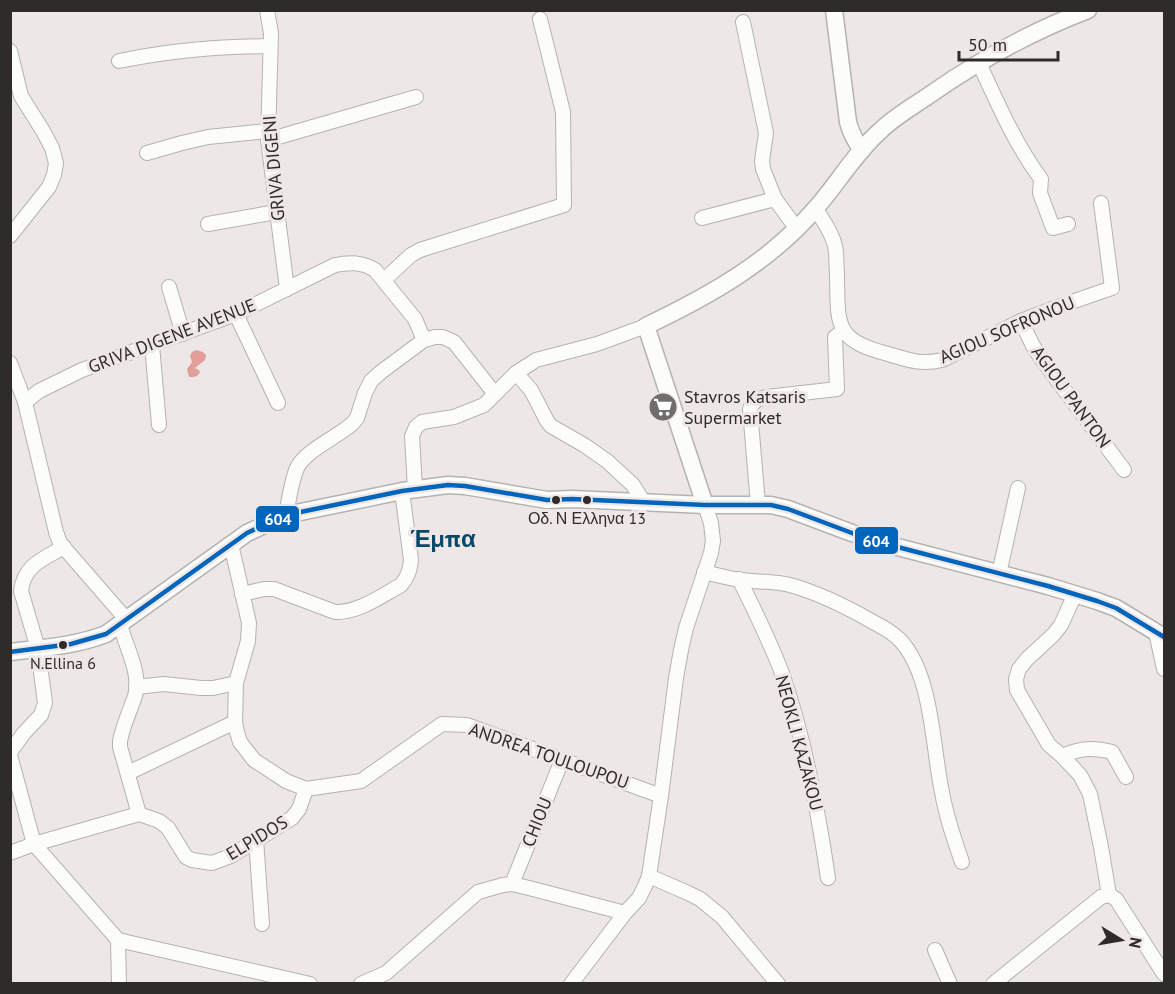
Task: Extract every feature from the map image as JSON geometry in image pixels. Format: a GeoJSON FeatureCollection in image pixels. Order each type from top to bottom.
{"type":"FeatureCollection","features":[{"type":"Feature","properties":{"kind":"street","name":"GRIVA DIGENI"},"geometry":{"type":"LineString","coordinates":[[267,10],[271,33],[268,135],[287,289]]}},
{"type":"Feature","properties":{"kind":"street"},"geometry":{"type":"LineString","coordinates":[[834,10],[848,122],[854,139],[862,150]]}},
{"type":"Feature","properties":{"kind":"street"},"geometry":{"type":"LineString","coordinates":[[242,594],[274,589],[334,612],[344,612],[402,585],[410,570],[411,560],[408,490],[412,436],[416,426],[422,422],[454,417],[483,405],[516,373],[536,360],[597,344],[645,326],[728,284],[797,229],[816,209],[862,150],[901,114],[979,63],[1063,15],[1088,10]]}},
{"type":"Feature","properties":{"kind":"street"},"geometry":{"type":"LineString","coordinates":[[384,280],[411,255],[420,250],[564,205],[563,112],[540,19]]}},
{"type":"Feature","properties":{"kind":"street"},"geometry":{"type":"LineString","coordinates":[[743,22],[766,133],[763,170],[775,199],[797,229]]}},
{"type":"Feature","properties":{"kind":"street"},"geometry":{"type":"LineString","coordinates":[[120,61],[181,50],[270,46]]}},
{"type":"Feature","properties":{"kind":"street"},"geometry":{"type":"LineString","coordinates":[[10,51],[16,98],[43,131],[52,148],[56,164],[50,187],[10,237]]}},
{"type":"Feature","properties":{"kind":"street"},"geometry":{"type":"LineString","coordinates":[[979,63],[1023,152],[1041,178],[1040,193],[1053,228],[1068,224]]}},
{"type":"Feature","properties":{"kind":"street"},"geometry":{"type":"LineString","coordinates":[[147,153],[208,137],[268,135],[416,97]]}},
{"type":"Feature","properties":{"kind":"street"},"geometry":{"type":"LineString","coordinates":[[702,218],[775,199]]}},
{"type":"Feature","properties":{"kind":"street","name":"AGIOU SOFRONOU"},"geometry":{"type":"LineString","coordinates":[[843,331],[855,343],[869,349],[919,363],[930,363],[942,360],[1021,321],[1112,288],[1101,203]]}},
{"type":"Feature","properties":{"kind":"street"},"geometry":{"type":"LineString","coordinates":[[758,505],[751,405],[768,397],[837,388],[835,337],[843,331],[840,325],[837,298],[835,247],[831,234],[816,209]]}},
{"type":"Feature","properties":{"kind":"street"},"geometry":{"type":"LineString","coordinates":[[208,224],[276,212]]}},
{"type":"Feature","properties":{"kind":"street","name":"GRIVA DIGENE AVENUE"},"geometry":{"type":"LineString","coordinates":[[25,402],[39,391],[82,370],[236,314],[335,264],[345,262],[358,263],[375,270],[415,319],[424,340]]}},
{"type":"Feature","properties":{"kind":"street"},"geometry":{"type":"LineString","coordinates":[[169,287],[183,334]]}},
{"type":"Feature","properties":{"kind":"street"},"geometry":{"type":"LineString","coordinates":[[236,314],[278,403]]}},
{"type":"Feature","properties":{"kind":"street","name":"AGIOU PANTON"},"geometry":{"type":"LineString","coordinates":[[1021,321],[1043,361],[1124,471]]}},
{"type":"Feature","properties":{"kind":"street"},"geometry":{"type":"LineString","coordinates":[[571,984],[639,898],[649,876],[681,650],[711,554],[713,540],[711,523],[645,326]]}},
{"type":"Feature","properties":{"kind":"street"},"geometry":{"type":"LineString","coordinates":[[286,515],[294,477],[301,462],[352,424],[357,418],[371,381],[424,340],[443,337],[454,342],[495,394]]}},
{"type":"Feature","properties":{"kind":"street"},"geometry":{"type":"LineString","coordinates":[[152,345],[159,424]]}},
{"type":"Feature","properties":{"kind":"street"},"geometry":{"type":"LineString","coordinates":[[10,363],[25,402],[60,543],[122,622],[122,631],[135,673],[136,687],[120,741],[139,814],[10,853]]}},
{"type":"Feature","properties":{"kind":"street"},"geometry":{"type":"LineString","coordinates":[[516,373],[531,390],[551,426],[607,461],[633,485],[644,503]]}},
{"type":"Feature","properties":{"kind":"street"},"geometry":{"type":"LineString","coordinates":[[10,652],[77,644],[106,634],[231,544],[253,530],[286,515],[408,490],[455,485],[547,500],[771,505],[788,509],[886,544],[1075,594],[1116,608],[1160,635],[1164,669]]}},
{"type":"Feature","properties":{"kind":"street"},"geometry":{"type":"LineString","coordinates":[[999,574],[1018,488]]}},
{"type":"Feature","properties":{"kind":"street"},"geometry":{"type":"LineString","coordinates":[[231,544],[249,631],[236,683],[235,723],[240,742],[254,760],[286,781],[306,789]]}},
{"type":"Feature","properties":{"kind":"street"},"geometry":{"type":"LineString","coordinates":[[64,547],[34,564],[22,581],[21,591],[38,649],[44,709],[10,754],[34,844],[118,940],[310,984]]}},
{"type":"Feature","properties":{"kind":"street"},"geometry":{"type":"LineString","coordinates":[[704,572],[740,579],[778,582],[816,594],[841,604],[892,633],[901,641],[918,670],[927,696],[941,790],[962,862]]}},
{"type":"Feature","properties":{"kind":"street","name":"NEOKLI KAZAKOU"},"geometry":{"type":"LineString","coordinates":[[740,579],[782,674],[795,716],[809,768],[828,878]]}},
{"type":"Feature","properties":{"kind":"street"},"geometry":{"type":"LineString","coordinates":[[1075,594],[1061,625],[1026,659],[1019,669],[1016,679],[1017,690],[1049,745],[1080,775],[1090,794],[1108,895]]}},
{"type":"Feature","properties":{"kind":"street"},"geometry":{"type":"LineString","coordinates":[[136,687],[164,684],[213,688],[236,683]]}},
{"type":"Feature","properties":{"kind":"street"},"geometry":{"type":"LineString","coordinates":[[128,773],[235,723]]}},
{"type":"Feature","properties":{"kind":"street","name":"ANDREA TOULOUPOU"},"geometry":{"type":"LineString","coordinates":[[306,789],[361,781],[442,724],[467,725],[661,796]]}},
{"type":"Feature","properties":{"kind":"street"},"geometry":{"type":"LineString","coordinates":[[1062,756],[1088,748],[1112,752],[1126,777]]}},
{"type":"Feature","properties":{"kind":"street","name":"CHIOU"},"geometry":{"type":"LineString","coordinates":[[512,884],[562,760]]}},
{"type":"Feature","properties":{"kind":"street","name":"ELPIDOS"},"geometry":{"type":"LineString","coordinates":[[139,814],[159,821],[168,828],[183,853],[192,860],[212,862],[231,856],[292,818],[299,809],[306,789]]}},
{"type":"Feature","properties":{"kind":"street"},"geometry":{"type":"LineString","coordinates":[[256,839],[262,924]]}},
{"type":"Feature","properties":{"kind":"street"},"geometry":{"type":"LineString","coordinates":[[649,876],[688,892],[722,917],[778,984]]}},
{"type":"Feature","properties":{"kind":"street"},"geometry":{"type":"LineString","coordinates":[[360,984],[386,973],[478,892],[503,885],[512,884],[625,913]]}},
{"type":"Feature","properties":{"kind":"street"},"geometry":{"type":"LineString","coordinates":[[993,984],[1101,897],[1108,895],[1116,899],[1164,974]]}},
{"type":"Feature","properties":{"kind":"street"},"geometry":{"type":"LineString","coordinates":[[118,940],[119,984]]}},
{"type":"Feature","properties":{"kind":"street"},"geometry":{"type":"LineString","coordinates":[[935,950],[950,984]]}},
{"type":"Feature","properties":{"kind":"shaded area"},"geometry":{"type":"Polygon","coordinates":[[[196,350],[206,355],[205,360],[195,368],[200,371],[199,374],[189,377],[187,369],[192,362],[190,356],[196,350]]]}},
{"type":"Feature","properties":{"kind":"transit line","name":"604"},"geometry":{"type":"LineString","coordinates":[[10,652],[71,644],[106,634],[247,533],[286,515],[402,491],[448,485],[547,500],[771,505],[886,544],[1097,601],[1116,608],[1164,637]]}},
{"type":"Feature","properties":{"kind":"place","name":"Stavros Katsaris Supermarket"},"geometry":{"type":"Point","coordinates":[663,407]}},
{"type":"Feature","properties":{"kind":"place","name":"Οδ. Ν Ελληνα 13"},"geometry":{"type":"Point","coordinates":[587,500]}},
{"type":"Feature","properties":{"kind":"place","name":"N.Ellina 6"},"geometry":{"type":"Point","coordinates":[63,645]}},
{"type":"Feature","properties":{"kind":"district","name":"Έμπα"},"geometry":{"type":"Point","coordinates":[443,539]}}]}
